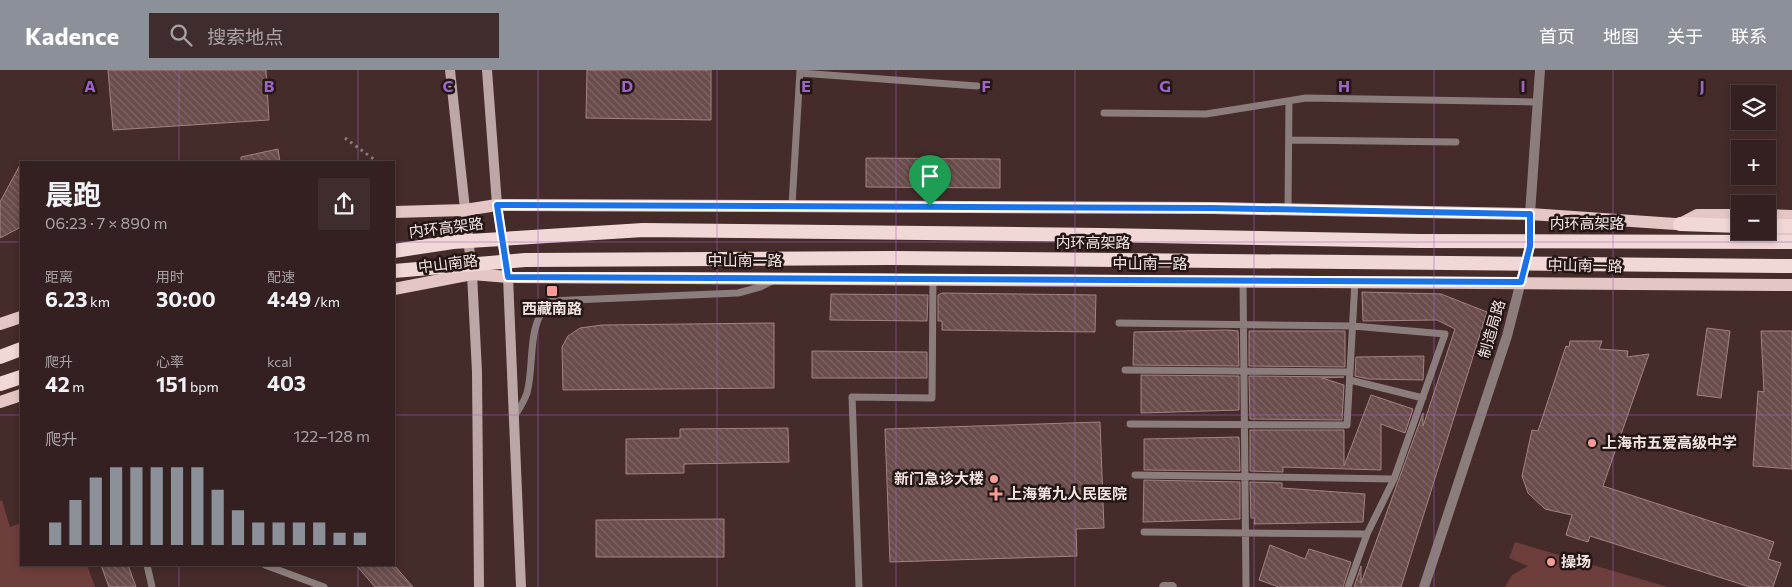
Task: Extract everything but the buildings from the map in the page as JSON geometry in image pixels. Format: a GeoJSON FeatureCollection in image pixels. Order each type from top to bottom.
{"type":"FeatureCollection","features":[{"type":"Feature","properties":{"kind":"highway"},"geometry":{"type":"LineString","coordinates":[[1680,224],[1731,226]]}},
{"type":"Feature","properties":{"kind":"highway"},"geometry":{"type":"LineString","coordinates":[[1776,226],[1792,226]]}},
{"type":"Feature","properties":{"kind":"highway","name":"内环高架路"},"geometry":{"type":"LineString","coordinates":[[395,251],[508,238],[643,230],[1419,241],[1792,242]]}},
{"type":"Feature","properties":{"kind":"highway","name":"内环高架路"},"geometry":{"type":"LineString","coordinates":[[395,270],[525,260],[872,258],[1792,266]]}},
{"type":"Feature","properties":{"kind":"highway"},"geometry":{"type":"LineString","coordinates":[[0,357],[20,349]]}},
{"type":"Feature","properties":{"kind":"highway"},"geometry":{"type":"LineString","coordinates":[[0,384],[20,377]]}},
{"type":"Feature","properties":{"kind":"main road"},"geometry":{"type":"LineString","coordinates":[[450,70],[472,274],[477,372],[479,587]]}},
{"type":"Feature","properties":{"kind":"main road"},"geometry":{"type":"LineString","coordinates":[[487,70],[497,205],[508,277],[521,587]]}},
{"type":"Feature","properties":{"kind":"main road"},"geometry":{"type":"LineString","coordinates":[[395,212],[465,210],[497,205],[792,205],[1288,210],[1530,214],[1680,224],[1731,230]]}},
{"type":"Feature","properties":{"kind":"main road"},"geometry":{"type":"LineString","coordinates":[[1680,224],[1697,215],[1731,216]]}},
{"type":"Feature","properties":{"kind":"main road"},"geometry":{"type":"LineString","coordinates":[[1776,216],[1792,216]]}},
{"type":"Feature","properties":{"kind":"main road"},"geometry":{"type":"LineString","coordinates":[[1776,233],[1792,234]]}},
{"type":"Feature","properties":{"kind":"main road","name":"中山南路"},"geometry":{"type":"LineString","coordinates":[[395,289],[472,274],[508,277]]}},
{"type":"Feature","properties":{"kind":"main road","name":"中山南一路"},"geometry":{"type":"LineString","coordinates":[[508,277],[1243,280],[1792,285]]}},
{"type":"Feature","properties":{"kind":"main road"},"geometry":{"type":"LineString","coordinates":[[0,324],[20,317]]}},
{"type":"Feature","properties":{"kind":"main road"},"geometry":{"type":"LineString","coordinates":[[0,402],[20,395]]}},
{"type":"Feature","properties":{"kind":"street","name":"制造局路"},"geometry":{"type":"LineString","coordinates":[[1424,587],[1507,336],[1530,246],[1530,214],[1540,70]]}},
{"type":"Feature","properties":{"kind":"street"},"geometry":{"type":"LineString","coordinates":[[1164,587],[1172,587]]}},
{"type":"Feature","properties":{"kind":"lane"},"geometry":{"type":"LineString","coordinates":[[792,205],[800,71],[976,86]]}},
{"type":"Feature","properties":{"kind":"lane"},"geometry":{"type":"LineString","coordinates":[[1104,113],[1206,114],[1306,98],[1538,102]]}},
{"type":"Feature","properties":{"kind":"lane"},"geometry":{"type":"LineString","coordinates":[[1288,210],[1289,101]]}},
{"type":"Feature","properties":{"kind":"lane"},"geometry":{"type":"LineString","coordinates":[[1289,140],[1456,142]]}},
{"type":"Feature","properties":{"kind":"lane"},"geometry":{"type":"LineString","coordinates":[[514,417],[524,402],[527,391],[533,333],[543,308],[549,302],[738,293],[760,287],[779,278]]}},
{"type":"Feature","properties":{"kind":"lane"},"geometry":{"type":"LineString","coordinates":[[859,587],[852,397],[932,398],[934,279]]}},
{"type":"Feature","properties":{"kind":"lane"},"geometry":{"type":"LineString","coordinates":[[1243,280],[1246,587]]}},
{"type":"Feature","properties":{"kind":"lane"},"geometry":{"type":"LineString","coordinates":[[1130,424],[1347,425],[1355,281]]}},
{"type":"Feature","properties":{"kind":"lane"},"geometry":{"type":"LineString","coordinates":[[1119,323],[1353,326],[1445,334],[1394,479],[1366,534],[1348,587]]}},
{"type":"Feature","properties":{"kind":"lane"},"geometry":{"type":"LineString","coordinates":[[1124,370],[1244,371],[1350,376],[1423,398]]}},
{"type":"Feature","properties":{"kind":"lane"},"geometry":{"type":"LineString","coordinates":[[1135,476],[1394,479]]}},
{"type":"Feature","properties":{"kind":"lane"},"geometry":{"type":"LineString","coordinates":[[1144,532],[1366,534]]}},
{"type":"Feature","properties":{"kind":"lane"},"geometry":{"type":"LineString","coordinates":[[147,566],[152,587]]}},
{"type":"Feature","properties":{"kind":"lane"},"geometry":{"type":"LineString","coordinates":[[268,566],[324,587]]}},
{"type":"Feature","properties":{"kind":"path"},"geometry":{"type":"LineString","coordinates":[[345,138],[375,160]]}},
{"type":"Feature","properties":{"kind":"shaded area"},"geometry":{"type":"Polygon","coordinates":[[[2,500],[10,527],[20,523],[20,566],[87,566],[95,587],[0,587],[0,501],[2,500]]]}},
{"type":"Feature","properties":{"kind":"shaded area","name":"操场"},"geometry":{"type":"Polygon","coordinates":[[[1515,542],[1668,587],[1505,587],[1512,575],[1528,566],[1509,558],[1515,542]]]}},
{"type":"Feature","properties":{"kind":"place","name":"西藏南路"},"geometry":{"type":"Point","coordinates":[552,291]}},
{"type":"Feature","properties":{"kind":"place","name":"上海市五爱高级中学"},"geometry":{"type":"Point","coordinates":[1592,443]}},
{"type":"Feature","properties":{"kind":"place","name":"新门急诊大楼"},"geometry":{"type":"Point","coordinates":[994,479]}},
{"type":"Feature","properties":{"kind":"place","name":"上海第九人民医院"},"geometry":{"type":"Point","coordinates":[996,494]}},
{"type":"Feature","properties":{"kind":"place","name":"操场"},"geometry":{"type":"Point","coordinates":[1551,562]}},
{"type":"Feature","properties":{"kind":"route"},"geometry":{"type":"LineString","coordinates":[[497,205],[930,206],[1212,208],[1530,214],[1530,246],[1521,282],[508,277],[497,205]]}}]}
